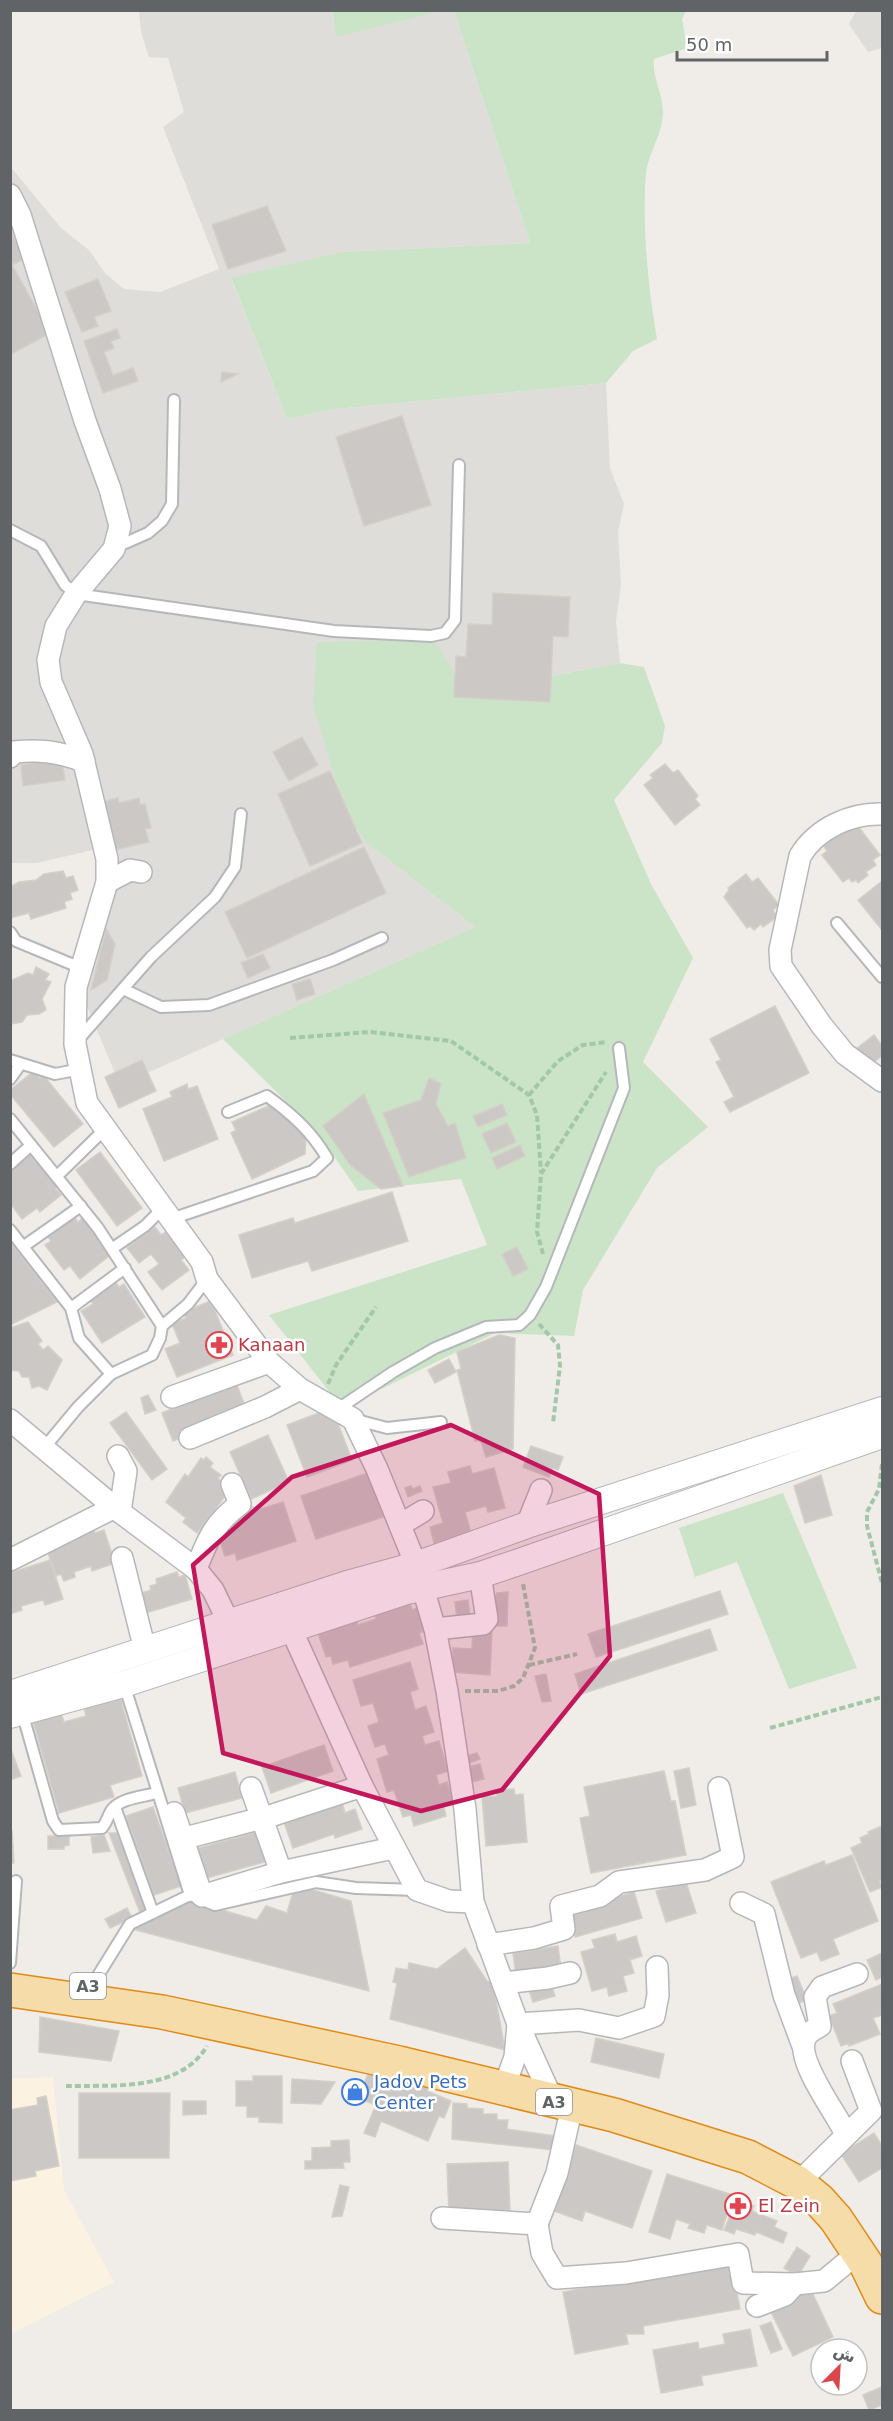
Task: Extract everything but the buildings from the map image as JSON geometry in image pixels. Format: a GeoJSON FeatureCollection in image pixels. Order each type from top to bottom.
{"type":"FeatureCollection","features":[{"type":"Feature","properties":{"kind":"highway","name":"A3"},"geometry":{"type":"LineString","coordinates":[[10,1969],[86,1995],[504,2088],[614,2115],[748,2157],[798,2183],[836,2219],[858,2252],[882,2297]]}},
{"type":"Feature","properties":{"kind":"highway","name":"A3"},"geometry":{"type":"LineString","coordinates":[[10,1990],[86,1995]]}},
{"type":"Feature","properties":{"kind":"street"},"geometry":{"type":"LineString","coordinates":[[10,195],[20,215],[110,489],[120,526],[114,549],[76,594],[56,626],[48,660],[51,682],[84,761],[107,859],[107,882],[76,987],[75,1044],[87,1103],[202,1262],[207,1279],[269,1362],[325,1403],[400,1525],[435,1629],[447,1690],[465,1809],[473,1902],[518,2024],[563,2104],[557,2173],[537,2224],[542,2253],[556,2278],[626,2273],[738,2254],[743,2283],[795,2284],[824,2281],[858,2252]]}},
{"type":"Feature","properties":{"kind":"street"},"geometry":{"type":"LineString","coordinates":[[10,757],[14,752],[39,749],[63,753],[84,761]]}},
{"type":"Feature","properties":{"kind":"street"},"geometry":{"type":"LineString","coordinates":[[882,814],[847,817],[807,844],[800,856],[780,950],[781,966],[822,1026],[845,1054],[882,1082]]}},
{"type":"Feature","properties":{"kind":"street"},"geometry":{"type":"LineString","coordinates":[[107,882],[130,870],[141,872]]}},
{"type":"Feature","properties":{"kind":"street"},"geometry":{"type":"LineString","coordinates":[[172,1397],[269,1362]]}},
{"type":"Feature","properties":{"kind":"street"},"geometry":{"type":"LineString","coordinates":[[199,1442],[325,1403]]}},
{"type":"Feature","properties":{"kind":"street"},"geometry":{"type":"LineString","coordinates":[[14,1707],[124,1684],[291,1629],[419,1576],[527,1525],[882,1410]]}},
{"type":"Feature","properties":{"kind":"street"},"geometry":{"type":"LineString","coordinates":[[10,1420],[118,1510],[196,1569],[213,1590],[229,1623]]}},
{"type":"Feature","properties":{"kind":"street"},"geometry":{"type":"LineString","coordinates":[[14,1707],[145,1650],[347,1584],[419,1576],[480,1575],[882,1435]]}},
{"type":"Feature","properties":{"kind":"street"},"geometry":{"type":"LineString","coordinates":[[118,1456],[126,1471],[118,1510]]}},
{"type":"Feature","properties":{"kind":"street"},"geometry":{"type":"LineString","coordinates":[[196,1569],[210,1532],[225,1515],[240,1504],[232,1484]]}},
{"type":"Feature","properties":{"kind":"street"},"geometry":{"type":"LineString","coordinates":[[527,1525],[541,1490]]}},
{"type":"Feature","properties":{"kind":"street"},"geometry":{"type":"LineString","coordinates":[[10,1560],[118,1510]]}},
{"type":"Feature","properties":{"kind":"street"},"geometry":{"type":"LineString","coordinates":[[400,1525],[423,1511]]}},
{"type":"Feature","properties":{"kind":"street"},"geometry":{"type":"LineString","coordinates":[[122,1558],[145,1650]]}},
{"type":"Feature","properties":{"kind":"street"},"geometry":{"type":"LineString","coordinates":[[435,1629],[483,1624],[487,1619],[480,1575]]}},
{"type":"Feature","properties":{"kind":"street"},"geometry":{"type":"LineString","coordinates":[[291,1629],[362,1786],[417,1890],[449,1901],[473,1902]]}},
{"type":"Feature","properties":{"kind":"street"},"geometry":{"type":"LineString","coordinates":[[181,1839],[263,1818],[362,1786]]}},
{"type":"Feature","properties":{"kind":"street"},"geometry":{"type":"LineString","coordinates":[[251,1788],[281,1872]]}},
{"type":"Feature","properties":{"kind":"street"},"geometry":{"type":"LineString","coordinates":[[488,1945],[534,1938],[564,1929],[561,1906],[600,1896],[620,1882],[705,1870],[734,1857],[719,1788]]}},
{"type":"Feature","properties":{"kind":"street"},"geometry":{"type":"LineString","coordinates":[[174,1813],[202,1896],[281,1872],[393,1848]]}},
{"type":"Feature","properties":{"kind":"street"},"geometry":{"type":"LineString","coordinates":[[741,1903],[764,1914],[784,1995],[808,2065],[846,2134]]}},
{"type":"Feature","properties":{"kind":"street"},"geometry":{"type":"LineString","coordinates":[[518,2024],[579,2020],[618,2028],[654,2016],[658,1995],[657,1967]]}},
{"type":"Feature","properties":{"kind":"street"},"geometry":{"type":"LineString","coordinates":[[503,1983],[548,1978],[570,1972]]}},
{"type":"Feature","properties":{"kind":"street"},"geometry":{"type":"LineString","coordinates":[[803,2046],[806,2036],[820,2026],[815,1997],[822,1987],[857,1974]]}},
{"type":"Feature","properties":{"kind":"street"},"geometry":{"type":"LineString","coordinates":[[504,2088],[515,2057],[518,2024]]}},
{"type":"Feature","properties":{"kind":"street"},"geometry":{"type":"LineString","coordinates":[[798,2183],[871,2111],[852,2061]]}},
{"type":"Feature","properties":{"kind":"street"},"geometry":{"type":"LineString","coordinates":[[442,2218],[537,2224]]}},
{"type":"Feature","properties":{"kind":"street"},"geometry":{"type":"LineString","coordinates":[[757,2306],[785,2295],[795,2284]]}},
{"type":"Feature","properties":{"kind":"lane"},"geometry":{"type":"LineString","coordinates":[[114,549],[148,533],[162,521],[172,504],[174,400]]}},
{"type":"Feature","properties":{"kind":"lane"},"geometry":{"type":"LineString","coordinates":[[10,530],[40,546],[65,585],[76,594],[334,632],[431,636],[445,633],[454,620],[459,465]]}},
{"type":"Feature","properties":{"kind":"lane"},"geometry":{"type":"LineString","coordinates":[[75,1044],[125,990],[151,957],[215,897],[235,867],[241,814]]}},
{"type":"Feature","properties":{"kind":"lane"},"geometry":{"type":"LineString","coordinates":[[837,923],[882,977]]}},
{"type":"Feature","properties":{"kind":"lane"},"geometry":{"type":"LineString","coordinates":[[125,990],[161,1007],[209,1005],[333,960],[382,938]]}},
{"type":"Feature","properties":{"kind":"lane"},"geometry":{"type":"LineString","coordinates":[[12,939],[81,968]]}},
{"type":"Feature","properties":{"kind":"lane"},"geometry":{"type":"LineString","coordinates":[[325,1403],[393,1372],[435,1348],[486,1327],[519,1325],[530,1315],[549,1277],[624,1088],[619,1048]]}},
{"type":"Feature","properties":{"kind":"lane"},"geometry":{"type":"LineString","coordinates":[[10,1079],[15,1062],[56,1074],[81,1069]]}},
{"type":"Feature","properties":{"kind":"lane"},"geometry":{"type":"LineString","coordinates":[[113,1248],[167,1214],[313,1171],[327,1158],[315,1136],[290,1112],[267,1096],[228,1112]]}},
{"type":"Feature","properties":{"kind":"lane"},"geometry":{"type":"LineString","coordinates":[[10,1119],[113,1248],[162,1326]]}},
{"type":"Feature","properties":{"kind":"lane"},"geometry":{"type":"LineString","coordinates":[[57,1176],[105,1128]]}},
{"type":"Feature","properties":{"kind":"lane"},"geometry":{"type":"LineString","coordinates":[[10,1164],[31,1145]]}},
{"type":"Feature","properties":{"kind":"lane"},"geometry":{"type":"LineString","coordinates":[[24,1246],[81,1206]]}},
{"type":"Feature","properties":{"kind":"lane"},"geometry":{"type":"LineString","coordinates":[[10,1230],[71,1308],[79,1338],[111,1374]]}},
{"type":"Feature","properties":{"kind":"lane"},"geometry":{"type":"LineString","coordinates":[[71,1308],[125,1268]]}},
{"type":"Feature","properties":{"kind":"lane"},"geometry":{"type":"LineString","coordinates":[[44,1448],[78,1407],[111,1374],[152,1355],[160,1338],[162,1326],[188,1304],[207,1279]]}},
{"type":"Feature","properties":{"kind":"lane"},"geometry":{"type":"LineString","coordinates":[[325,1403],[387,1428],[441,1422]]}},
{"type":"Feature","properties":{"kind":"lane"},"geometry":{"type":"LineString","coordinates":[[124,1684],[156,1793],[190,1895]]}},
{"type":"Feature","properties":{"kind":"lane"},"geometry":{"type":"LineString","coordinates":[[14,1707],[53,1821],[59,1830],[102,1828],[120,1803],[156,1793]]}},
{"type":"Feature","properties":{"kind":"lane"},"geometry":{"type":"LineString","coordinates":[[115,1808],[153,1913]]}},
{"type":"Feature","properties":{"kind":"lane"},"geometry":{"type":"LineString","coordinates":[[10,1963],[16,1881]]}},
{"type":"Feature","properties":{"kind":"lane"},"geometry":{"type":"LineString","coordinates":[[86,1995],[122,1933],[130,1924],[190,1895],[215,1905],[316,1882],[356,1888],[417,1890]]}},
{"type":"Feature","properties":{"kind":"path"},"geometry":{"type":"LineString","coordinates":[[290,1038],[370,1032],[451,1041],[530,1095],[537,1115],[541,1174],[537,1232],[549,1277]]}},
{"type":"Feature","properties":{"kind":"path"},"geometry":{"type":"LineString","coordinates":[[530,1095],[558,1061],[583,1045],[608,1042],[619,1048],[601,1081],[541,1174]]}},
{"type":"Feature","properties":{"kind":"path"},"geometry":{"type":"LineString","coordinates":[[325,1403],[336,1365],[376,1306]]}},
{"type":"Feature","properties":{"kind":"path"},"geometry":{"type":"LineString","coordinates":[[530,1315],[558,1345],[560,1366],[553,1423]]}},
{"type":"Feature","properties":{"kind":"path"},"geometry":{"type":"LineString","coordinates":[[882,1464],[879,1489],[867,1512],[882,1583]]}},
{"type":"Feature","properties":{"kind":"path"},"geometry":{"type":"LineString","coordinates":[[447,1690],[498,1692],[514,1686],[523,1678],[535,1647],[526,1614],[527,1598],[516,1563]]}},
{"type":"Feature","properties":{"kind":"path"},"geometry":{"type":"LineString","coordinates":[[528,1666],[577,1654]]}},
{"type":"Feature","properties":{"kind":"path"},"geometry":{"type":"LineString","coordinates":[[770,1728],[882,1697]]}},
{"type":"Feature","properties":{"kind":"path"},"geometry":{"type":"LineString","coordinates":[[66,2086],[123,2085],[178,2074],[203,2053],[220,2025]]}},
{"type":"Feature","properties":{"kind":"highlighted area"},"geometry":{"type":"Polygon","coordinates":[[[451,1425],[599,1494],[610,1656],[502,1790],[421,1811],[223,1753],[193,1565],[292,1477],[451,1425]]]}},
{"type":"Feature","properties":{"kind":"shaded area"},"geometry":{"type":"Polygon","coordinates":[[[139,11],[332,11],[336,36],[442,11],[454,11],[530,243],[341,252],[231,279],[287,419],[336,409],[606,383],[610,468],[624,504],[618,532],[621,585],[616,621],[620,663],[465,692],[367,843],[475,927],[120,1085],[89,1011],[80,996],[93,951],[97,849],[37,863],[11,863],[10,166],[61,228],[89,250],[105,273],[124,289],[160,292],[219,269],[163,127],[184,112],[168,58],[149,57],[141,32],[139,11]]]}},
{"type":"Feature","properties":{"kind":"shaded area"},"geometry":{"type":"Polygon","coordinates":[[[856,11],[882,11],[882,48],[868,52],[849,24],[856,11]]]}},
{"type":"Feature","properties":{"kind":"shaded area"},"geometry":{"type":"Polygon","coordinates":[[[53,2077],[64,2190],[114,2282],[11,2334],[11,2079],[53,2077]]]}},
{"type":"Feature","properties":{"kind":"green space"},"geometry":{"type":"Polygon","coordinates":[[[332,10],[442,10],[442,11],[336,37],[332,10]]]}},
{"type":"Feature","properties":{"kind":"green space"},"geometry":{"type":"Polygon","coordinates":[[[454,11],[686,11],[682,19],[687,48],[654,59],[663,112],[661,128],[647,166],[645,235],[657,339],[633,351],[606,383],[336,409],[287,419],[231,278],[341,252],[530,243],[454,11]]]}},
{"type":"Feature","properties":{"kind":"green space"},"geometry":{"type":"Polygon","coordinates":[[[435,640],[465,692],[620,663],[644,667],[665,726],[662,743],[614,800],[651,884],[693,958],[643,1062],[708,1127],[657,1168],[583,1290],[574,1336],[495,1333],[353,1403],[339,1404],[269,1315],[487,1245],[461,1179],[358,1191],[318,1133],[223,1039],[475,927],[367,843],[346,814],[313,705],[317,642],[435,640]]]}},
{"type":"Feature","properties":{"kind":"green space"},"geometry":{"type":"Polygon","coordinates":[[[783,1493],[857,1668],[789,1689],[737,1562],[695,1577],[679,1528],[783,1493]]]}},
{"type":"Feature","properties":{"kind":"place","name":"Kanaan"},"geometry":{"type":"Point","coordinates":[219,1345]}},
{"type":"Feature","properties":{"kind":"place","name":"Jadov Pets Center"},"geometry":{"type":"Point","coordinates":[355,2092]}},
{"type":"Feature","properties":{"kind":"place","name":"El Zein"},"geometry":{"type":"Point","coordinates":[738,2206]}}]}
